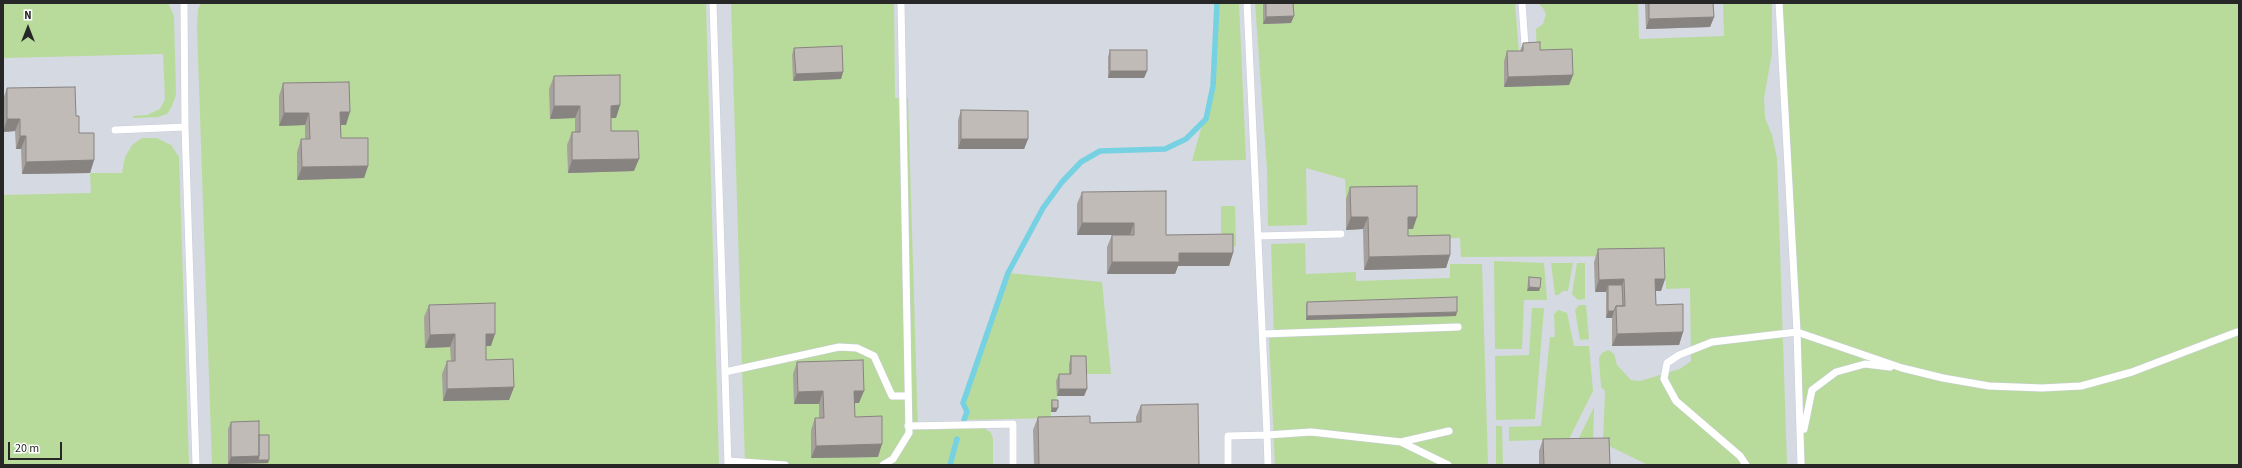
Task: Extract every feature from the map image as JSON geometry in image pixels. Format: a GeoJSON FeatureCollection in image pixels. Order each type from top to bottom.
{"type":"FeatureCollection","features":[{"type":"Feature","properties":{"kind":"lane"},"geometry":{"type":"LineString","coordinates":[[184,3],[185,127],[196,465]]}},
{"type":"Feature","properties":{"kind":"lane"},"geometry":{"type":"LineString","coordinates":[[713,3],[728,463],[785,465]]}},
{"type":"Feature","properties":{"kind":"lane"},"geometry":{"type":"LineString","coordinates":[[882,465],[894,459],[909,433],[901,3]]}},
{"type":"Feature","properties":{"kind":"lane"},"geometry":{"type":"LineString","coordinates":[[1247,3],[1268,435],[1268,465]]}},
{"type":"Feature","properties":{"kind":"lane"},"geometry":{"type":"LineString","coordinates":[[1522,3],[1525,46]]}},
{"type":"Feature","properties":{"kind":"lane"},"geometry":{"type":"LineString","coordinates":[[1780,3],[1797,332],[1802,465]]}},
{"type":"Feature","properties":{"kind":"lane"},"geometry":{"type":"LineString","coordinates":[[115,130],[185,127]]}},
{"type":"Feature","properties":{"kind":"lane"},"geometry":{"type":"LineString","coordinates":[[1258,236],[1341,234]]}},
{"type":"Feature","properties":{"kind":"lane"},"geometry":{"type":"LineString","coordinates":[[1263,334],[1458,327]]}},
{"type":"Feature","properties":{"kind":"lane"},"geometry":{"type":"LineString","coordinates":[[1746,465],[1740,456],[1676,400],[1664,379],[1667,363],[1679,355],[1712,342],[1797,332],[1902,368],[1943,378],[1989,386],[2042,388],[2081,386],[2132,372],[2237,332]]}},
{"type":"Feature","properties":{"kind":"lane"},"geometry":{"type":"LineString","coordinates":[[725,372],[839,347],[857,348],[874,356],[892,396],[908,396]]}},
{"type":"Feature","properties":{"kind":"lane"},"geometry":{"type":"LineString","coordinates":[[1801,454],[1805,419],[1812,390],[1836,372],[1865,364],[1902,368]]}},
{"type":"Feature","properties":{"kind":"lane"},"geometry":{"type":"LineString","coordinates":[[908,426],[1013,424],[1013,465]]}},
{"type":"Feature","properties":{"kind":"lane"},"geometry":{"type":"LineString","coordinates":[[1228,465],[1228,436],[1311,432],[1401,442],[1449,431]]}},
{"type":"Feature","properties":{"kind":"lane"},"geometry":{"type":"LineString","coordinates":[[1401,442],[1448,465]]}},
{"type":"Feature","properties":{"kind":"shaded area"},"geometry":{"type":"Polygon","coordinates":[[[3,3],[2239,3],[2239,465],[3,465],[3,3]]]}},
{"type":"Feature","properties":{"kind":"green space"},"geometry":{"type":"Polygon","coordinates":[[[3,3],[168,3],[174,16],[176,95],[167,114],[158,117],[134,118],[132,116],[147,115],[160,109],[165,99],[163,54],[3,58],[3,3]]]}},
{"type":"Feature","properties":{"kind":"green space"},"geometry":{"type":"Polygon","coordinates":[[[201,3],[706,3],[719,465],[212,465],[197,28],[198,9],[201,3]]]}},
{"type":"Feature","properties":{"kind":"green space"},"geometry":{"type":"Polygon","coordinates":[[[731,3],[894,3],[895,98],[908,98],[918,430],[984,428],[991,433],[993,439],[993,465],[745,465],[731,3]]]}},
{"type":"Feature","properties":{"kind":"green space"},"geometry":{"type":"Polygon","coordinates":[[[1217,3],[1239,3],[1246,160],[1192,161],[1213,86],[1217,3]]]}},
{"type":"Feature","properties":{"kind":"green space"},"geometry":{"type":"Polygon","coordinates":[[[1255,3],[1515,3],[1519,53],[1504,62],[1505,87],[1569,85],[1537,60],[1536,29],[1543,24],[1546,14],[1538,3],[1638,3],[1639,39],[1724,36],[1723,3],[1772,3],[1772,53],[1764,98],[1765,118],[1772,135],[1777,158],[1787,465],[1648,465],[1603,443],[1605,391],[1601,387],[1599,358],[1602,353],[1608,350],[1614,354],[1617,365],[1631,380],[1640,381],[1680,369],[1691,361],[1690,288],[1666,289],[1665,256],[1461,257],[1460,238],[1403,239],[1412,198],[1346,199],[1345,179],[1306,168],[1307,225],[1268,226],[1267,169],[1255,3]]]}},
{"type":"Feature","properties":{"kind":"green space"},"geometry":{"type":"Polygon","coordinates":[[[1779,3],[2239,3],[2239,465],[1801,465],[1779,3]]]}},
{"type":"Feature","properties":{"kind":"green space"},"geometry":{"type":"Polygon","coordinates":[[[142,138],[157,138],[171,145],[179,157],[189,465],[3,465],[3,195],[91,193],[90,173],[122,173],[125,157],[132,145],[142,138]]]}},
{"type":"Feature","properties":{"kind":"green space"},"geometry":{"type":"Polygon","coordinates":[[[1221,206],[1235,206],[1236,246],[1221,247],[1221,206]]]}},
{"type":"Feature","properties":{"kind":"green space"},"geometry":{"type":"Polygon","coordinates":[[[1305,243],[1306,274],[1356,272],[1356,281],[1450,278],[1450,264],[1482,264],[1488,465],[1275,465],[1269,338],[1274,338],[1271,244],[1305,243]]]}},
{"type":"Feature","properties":{"kind":"green space"},"geometry":{"type":"Polygon","coordinates":[[[1494,261],[1544,263],[1547,300],[1524,300],[1522,349],[1495,349],[1494,261]]]}},
{"type":"Feature","properties":{"kind":"green space"},"geometry":{"type":"Polygon","coordinates":[[[1551,263],[1573,263],[1568,291],[1563,291],[1558,295],[1555,295],[1551,263]]]}},
{"type":"Feature","properties":{"kind":"green space"},"geometry":{"type":"Polygon","coordinates":[[[1577,263],[1585,263],[1585,299],[1578,300],[1572,294],[1577,263]]]}},
{"type":"Feature","properties":{"kind":"green space"},"geometry":{"type":"Polygon","coordinates":[[[1008,273],[1102,282],[1111,374],[1084,374],[1069,381],[1057,396],[1056,404],[1051,404],[1051,418],[964,420],[967,412],[963,403],[1008,273]]]}},
{"type":"Feature","properties":{"kind":"green space"},"geometry":{"type":"Polygon","coordinates":[[[1579,305],[1586,305],[1589,339],[1580,340],[1575,310],[1579,305]]]}},
{"type":"Feature","properties":{"kind":"green space"},"geometry":{"type":"Polygon","coordinates":[[[1532,308],[1544,308],[1535,419],[1496,420],[1495,356],[1529,355],[1532,308]]]}},
{"type":"Feature","properties":{"kind":"green space"},"geometry":{"type":"Polygon","coordinates":[[[1558,310],[1567,313],[1574,346],[1589,346],[1593,391],[1569,439],[1509,441],[1509,427],[1541,426],[1550,337],[1555,337],[1554,314],[1558,310]]]}},
{"type":"Feature","properties":{"kind":"green space"},"geometry":{"type":"Polygon","coordinates":[[[1594,407],[1593,440],[1578,440],[1594,407]]]}},
{"type":"Feature","properties":{"kind":"green space"},"geometry":{"type":"Polygon","coordinates":[[[1496,426],[1502,426],[1503,465],[1496,465],[1496,426]]]}},
{"type":"Feature","properties":{"kind":"building"},"geometry":{"type":"Polygon","coordinates":[[[1266,3],[1293,3],[1294,16],[1266,17],[1266,3]]]}},
{"type":"Feature","properties":{"kind":"building"},"geometry":{"type":"Polygon","coordinates":[[[1649,3],[1713,3],[1714,17],[1649,19],[1649,3]]]}},
{"type":"Feature","properties":{"kind":"building"},"geometry":{"type":"Polygon","coordinates":[[[1540,42],[1540,50],[1572,49],[1573,75],[1508,77],[1507,51],[1523,51],[1523,43],[1540,42]]]}},
{"type":"Feature","properties":{"kind":"building"},"geometry":{"type":"Polygon","coordinates":[[[842,46],[843,72],[796,74],[794,48],[842,46]]]}},
{"type":"Feature","properties":{"kind":"building"},"geometry":{"type":"Polygon","coordinates":[[[1110,50],[1147,50],[1147,71],[1110,71],[1110,50]]]}},
{"type":"Feature","properties":{"kind":"building"},"geometry":{"type":"Polygon","coordinates":[[[620,75],[620,105],[611,106],[611,131],[638,131],[639,159],[572,160],[572,132],[580,132],[580,106],[554,106],[554,76],[620,75]]]}},
{"type":"Feature","properties":{"kind":"building"},"geometry":{"type":"Polygon","coordinates":[[[349,82],[350,112],[340,112],[341,138],[368,138],[368,166],[302,167],[301,139],[310,139],[309,113],[284,113],[283,83],[349,82]]]}},
{"type":"Feature","properties":{"kind":"building"},"geometry":{"type":"Polygon","coordinates":[[[75,87],[76,116],[79,116],[79,133],[94,133],[94,160],[26,162],[26,136],[20,136],[20,119],[7,119],[7,88],[75,87]]]}},
{"type":"Feature","properties":{"kind":"building"},"geometry":{"type":"Polygon","coordinates":[[[961,110],[1028,111],[1028,139],[961,139],[961,110]]]}},
{"type":"Feature","properties":{"kind":"building"},"geometry":{"type":"Polygon","coordinates":[[[1417,186],[1417,217],[1408,217],[1408,236],[1450,235],[1450,255],[1369,257],[1368,217],[1351,217],[1350,187],[1417,186]]]}},
{"type":"Feature","properties":{"kind":"building"},"geometry":{"type":"Polygon","coordinates":[[[1166,191],[1166,235],[1233,234],[1233,253],[1179,253],[1179,262],[1112,262],[1112,235],[1134,235],[1134,223],[1082,223],[1082,192],[1166,191]]]}},
{"type":"Feature","properties":{"kind":"building"},"geometry":{"type":"Polygon","coordinates":[[[1664,248],[1665,279],[1655,279],[1656,305],[1683,304],[1683,332],[1617,334],[1616,306],[1625,306],[1624,279],[1599,280],[1598,249],[1664,248]]]}},
{"type":"Feature","properties":{"kind":"building"},"geometry":{"type":"Polygon","coordinates":[[[1529,277],[1541,278],[1540,288],[1529,287],[1529,277]]]}},
{"type":"Feature","properties":{"kind":"building"},"geometry":{"type":"Polygon","coordinates":[[[1608,285],[1622,285],[1623,306],[1616,306],[1614,311],[1608,311],[1608,285]]]}},
{"type":"Feature","properties":{"kind":"building"},"geometry":{"type":"Polygon","coordinates":[[[1457,297],[1457,312],[1307,316],[1307,302],[1457,297]]]}},
{"type":"Feature","properties":{"kind":"building"},"geometry":{"type":"Polygon","coordinates":[[[495,303],[495,334],[486,334],[486,360],[513,359],[514,387],[447,389],[447,361],[455,361],[455,334],[430,335],[429,305],[495,303]]]}},
{"type":"Feature","properties":{"kind":"building"},"geometry":{"type":"Polygon","coordinates":[[[1071,356],[1086,356],[1087,389],[1059,389],[1059,374],[1071,374],[1071,356]]]}},
{"type":"Feature","properties":{"kind":"building"},"geometry":{"type":"Polygon","coordinates":[[[863,360],[864,391],[854,391],[855,417],[882,416],[882,444],[816,446],[815,418],[824,418],[823,391],[798,392],[797,362],[863,360]]]}},
{"type":"Feature","properties":{"kind":"building"},"geometry":{"type":"Polygon","coordinates":[[[1052,400],[1058,400],[1058,408],[1052,408],[1052,400]]]}},
{"type":"Feature","properties":{"kind":"building"},"geometry":{"type":"Polygon","coordinates":[[[1198,404],[1199,465],[1039,465],[1038,417],[1090,416],[1090,423],[1141,422],[1141,405],[1198,404]]]}},
{"type":"Feature","properties":{"kind":"building"},"geometry":{"type":"Polygon","coordinates":[[[259,421],[259,456],[231,457],[231,422],[259,421]]]}},
{"type":"Feature","properties":{"kind":"building"},"geometry":{"type":"Polygon","coordinates":[[[259,435],[269,435],[269,460],[258,460],[259,435]]]}},
{"type":"Feature","properties":{"kind":"building"},"geometry":{"type":"Polygon","coordinates":[[[1609,438],[1610,465],[1544,465],[1543,439],[1609,438]]]}},
{"type":"Feature","properties":{"kind":"waterway"},"geometry":{"type":"LineString","coordinates":[[964,420],[967,412],[963,403],[1008,273],[1043,208],[1062,182],[1081,162],[1100,151],[1165,149],[1186,139],[1206,119],[1213,86],[1217,3]]}},
{"type":"Feature","properties":{"kind":"waterway"},"geometry":{"type":"LineString","coordinates":[[950,465],[957,439]]}}]}
